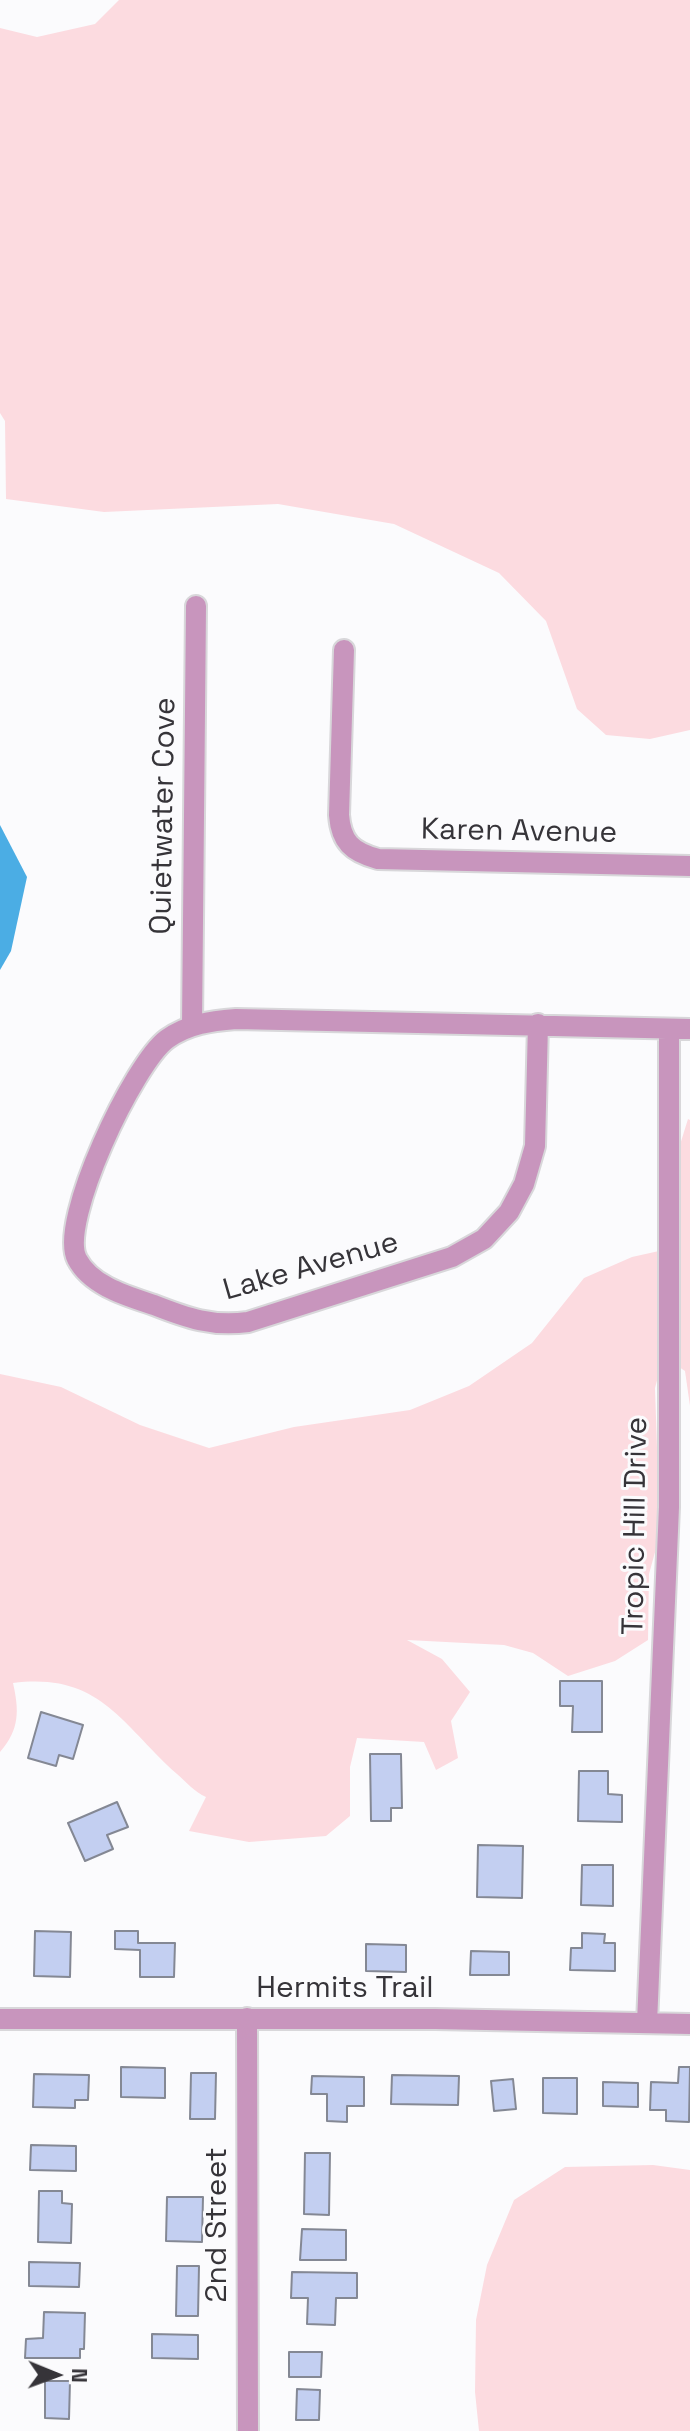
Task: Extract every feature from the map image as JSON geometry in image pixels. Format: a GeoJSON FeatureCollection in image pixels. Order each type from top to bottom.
{"type":"FeatureCollection","features":[{"type":"Feature","properties":{"kind":"street","name":"Quietwater Cove"},"geometry":{"type":"LineString","coordinates":[[192,1026],[196,606]]}},
{"type":"Feature","properties":{"kind":"street","name":"Karen Avenue"},"geometry":{"type":"LineString","coordinates":[[344,650],[339,815],[341,834],[349,847],[378,859],[690,866]]}},
{"type":"Feature","properties":{"kind":"street","name":"Lake Avenue"},"geometry":{"type":"LineString","coordinates":[[538,1024],[535,1146],[524,1184],[509,1212],[484,1239],[452,1257],[248,1322],[221,1326],[200,1322],[111,1290],[90,1274],[77,1258],[72,1238],[76,1213],[129,1087],[149,1056],[167,1039],[192,1026],[236,1019],[538,1024],[690,1029]]}},
{"type":"Feature","properties":{"kind":"street","name":"Tropic Hill Drive"},"geometry":{"type":"LineString","coordinates":[[647,2023],[669,1507],[669,1029]]}},
{"type":"Feature","properties":{"kind":"street","name":"Hermits Trail"},"geometry":{"type":"LineString","coordinates":[[0,2019],[247,2018],[690,2024]]}},
{"type":"Feature","properties":{"kind":"street","name":"2nd Street"},"geometry":{"type":"LineString","coordinates":[[247,2018],[248,2431]]}},
{"type":"Feature","properties":{"kind":"shaded area"},"geometry":{"type":"Polygon","coordinates":[[[119,0],[690,0],[690,730],[650,739],[606,735],[577,709],[546,621],[499,573],[394,524],[278,504],[104,512],[6,499],[5,421],[0,413],[0,28],[37,37],[95,24],[119,0]]]}},
{"type":"Feature","properties":{"kind":"shaded area"},"geometry":{"type":"Polygon","coordinates":[[[688,1119],[690,1406],[685,1371],[679,1367],[679,1148],[688,1119]]]}},
{"type":"Feature","properties":{"kind":"shaded area"},"geometry":{"type":"Polygon","coordinates":[[[659,1251],[659,1373],[655,1388],[659,1507],[657,1545],[649,1574],[648,1640],[615,1661],[568,1676],[533,1653],[504,1645],[407,1640],[442,1659],[470,1692],[451,1721],[458,1758],[436,1770],[424,1742],[357,1738],[350,1767],[350,1816],[326,1836],[249,1842],[189,1831],[206,1797],[187,1783],[107,1706],[67,1686],[43,1682],[13,1683],[16,1719],[7,1744],[0,1752],[0,1374],[61,1387],[140,1425],[209,1448],[294,1427],[410,1410],[469,1386],[532,1343],[584,1278],[632,1257],[659,1251]]]}},
{"type":"Feature","properties":{"kind":"shaded area"},"geometry":{"type":"Polygon","coordinates":[[[653,2165],[690,2170],[690,2431],[479,2431],[475,2392],[476,2320],[487,2265],[514,2200],[565,2167],[653,2165]]]}},
{"type":"Feature","properties":{"kind":"water"},"geometry":{"type":"Polygon","coordinates":[[[0,825],[27,877],[11,951],[0,970],[0,825]]]}},
{"type":"Feature","properties":{"kind":"building"},"geometry":{"type":"Polygon","coordinates":[[[560,1681],[602,1681],[602,1732],[572,1732],[573,1706],[560,1706],[560,1681]]]}},
{"type":"Feature","properties":{"kind":"building"},"geometry":{"type":"Polygon","coordinates":[[[41,1712],[83,1725],[73,1759],[59,1755],[56,1766],[28,1758],[41,1712]]]}},
{"type":"Feature","properties":{"kind":"building"},"geometry":{"type":"Polygon","coordinates":[[[370,1754],[401,1754],[402,1808],[391,1808],[391,1821],[371,1821],[370,1754]]]}},
{"type":"Feature","properties":{"kind":"building"},"geometry":{"type":"Polygon","coordinates":[[[579,1771],[608,1771],[608,1794],[622,1795],[622,1822],[578,1821],[579,1771]]]}},
{"type":"Feature","properties":{"kind":"building"},"geometry":{"type":"Polygon","coordinates":[[[117,1802],[128,1827],[107,1835],[113,1849],[85,1861],[68,1823],[117,1802]]]}},
{"type":"Feature","properties":{"kind":"building"},"geometry":{"type":"Polygon","coordinates":[[[478,1845],[523,1846],[522,1898],[477,1897],[478,1845]]]}},
{"type":"Feature","properties":{"kind":"building"},"geometry":{"type":"Polygon","coordinates":[[[582,1865],[613,1865],[613,1906],[581,1905],[582,1865]]]}},
{"type":"Feature","properties":{"kind":"building"},"geometry":{"type":"Polygon","coordinates":[[[35,1931],[71,1932],[70,1977],[34,1976],[35,1931]]]}},
{"type":"Feature","properties":{"kind":"building"},"geometry":{"type":"Polygon","coordinates":[[[115,1931],[138,1931],[138,1943],[175,1943],[174,1977],[140,1977],[140,1950],[115,1949],[115,1931]]]}},
{"type":"Feature","properties":{"kind":"building"},"geometry":{"type":"Polygon","coordinates":[[[582,1933],[605,1934],[604,1943],[615,1943],[615,1971],[570,1970],[571,1948],[582,1948],[582,1933]]]}},
{"type":"Feature","properties":{"kind":"building"},"geometry":{"type":"Polygon","coordinates":[[[366,1944],[406,1945],[406,1972],[366,1971],[366,1944]]]}},
{"type":"Feature","properties":{"kind":"building"},"geometry":{"type":"Polygon","coordinates":[[[471,1951],[509,1952],[509,1975],[470,1975],[471,1951]]]}},
{"type":"Feature","properties":{"kind":"building"},"geometry":{"type":"Polygon","coordinates":[[[121,2067],[165,2068],[165,2098],[121,2097],[121,2067]]]}},
{"type":"Feature","properties":{"kind":"building"},"geometry":{"type":"Polygon","coordinates":[[[679,2067],[690,2067],[689,2122],[666,2121],[666,2110],[650,2110],[651,2082],[678,2083],[679,2067]]]}},
{"type":"Feature","properties":{"kind":"building"},"geometry":{"type":"Polygon","coordinates":[[[191,2073],[216,2073],[215,2119],[190,2119],[191,2073]]]}},
{"type":"Feature","properties":{"kind":"building"},"geometry":{"type":"Polygon","coordinates":[[[34,2074],[89,2075],[88,2100],[75,2100],[75,2108],[33,2107],[34,2074]]]}},
{"type":"Feature","properties":{"kind":"building"},"geometry":{"type":"Polygon","coordinates":[[[392,2075],[459,2076],[458,2105],[391,2104],[392,2075]]]}},
{"type":"Feature","properties":{"kind":"building"},"geometry":{"type":"Polygon","coordinates":[[[312,2076],[364,2077],[364,2106],[347,2106],[347,2122],[327,2121],[327,2094],[311,2094],[312,2076]]]}},
{"type":"Feature","properties":{"kind":"building"},"geometry":{"type":"Polygon","coordinates":[[[543,2078],[577,2078],[577,2114],[543,2113],[543,2078]]]}},
{"type":"Feature","properties":{"kind":"building"},"geometry":{"type":"Polygon","coordinates":[[[513,2079],[516,2109],[494,2111],[491,2081],[513,2079]]]}},
{"type":"Feature","properties":{"kind":"building"},"geometry":{"type":"Polygon","coordinates":[[[603,2082],[638,2083],[638,2107],[603,2106],[603,2082]]]}},
{"type":"Feature","properties":{"kind":"building"},"geometry":{"type":"Polygon","coordinates":[[[31,2145],[76,2146],[76,2171],[30,2170],[31,2145]]]}},
{"type":"Feature","properties":{"kind":"building"},"geometry":{"type":"Polygon","coordinates":[[[305,2153],[330,2153],[329,2215],[304,2214],[305,2153]]]}},
{"type":"Feature","properties":{"kind":"building"},"geometry":{"type":"Polygon","coordinates":[[[39,2191],[62,2191],[62,2203],[72,2204],[71,2243],[38,2242],[39,2191]]]}},
{"type":"Feature","properties":{"kind":"building"},"geometry":{"type":"Polygon","coordinates":[[[167,2197],[203,2197],[202,2242],[166,2241],[167,2197]]]}},
{"type":"Feature","properties":{"kind":"building"},"geometry":{"type":"Polygon","coordinates":[[[302,2229],[346,2230],[346,2260],[300,2260],[302,2229]]]}},
{"type":"Feature","properties":{"kind":"building"},"geometry":{"type":"Polygon","coordinates":[[[29,2262],[80,2263],[79,2287],[29,2286],[29,2262]]]}},
{"type":"Feature","properties":{"kind":"building"},"geometry":{"type":"Polygon","coordinates":[[[177,2266],[199,2266],[198,2316],[176,2316],[177,2266]]]}},
{"type":"Feature","properties":{"kind":"building"},"geometry":{"type":"Polygon","coordinates":[[[292,2272],[357,2273],[357,2298],[336,2298],[335,2325],[307,2324],[308,2298],[291,2298],[292,2272]]]}},
{"type":"Feature","properties":{"kind":"building"},"geometry":{"type":"Polygon","coordinates":[[[44,2312],[85,2313],[84,2349],[80,2349],[80,2358],[25,2358],[26,2339],[43,2338],[44,2312]]]}},
{"type":"Feature","properties":{"kind":"building"},"geometry":{"type":"Polygon","coordinates":[[[152,2334],[198,2335],[198,2359],[152,2358],[152,2334]]]}},
{"type":"Feature","properties":{"kind":"building"},"geometry":{"type":"Polygon","coordinates":[[[289,2352],[322,2352],[321,2377],[289,2377],[289,2352]]]}},
{"type":"Feature","properties":{"kind":"building"},"geometry":{"type":"Polygon","coordinates":[[[45,2381],[70,2381],[69,2419],[45,2418],[45,2381]]]}},
{"type":"Feature","properties":{"kind":"building"},"geometry":{"type":"Polygon","coordinates":[[[297,2389],[320,2390],[319,2420],[296,2420],[297,2389]]]}}]}
